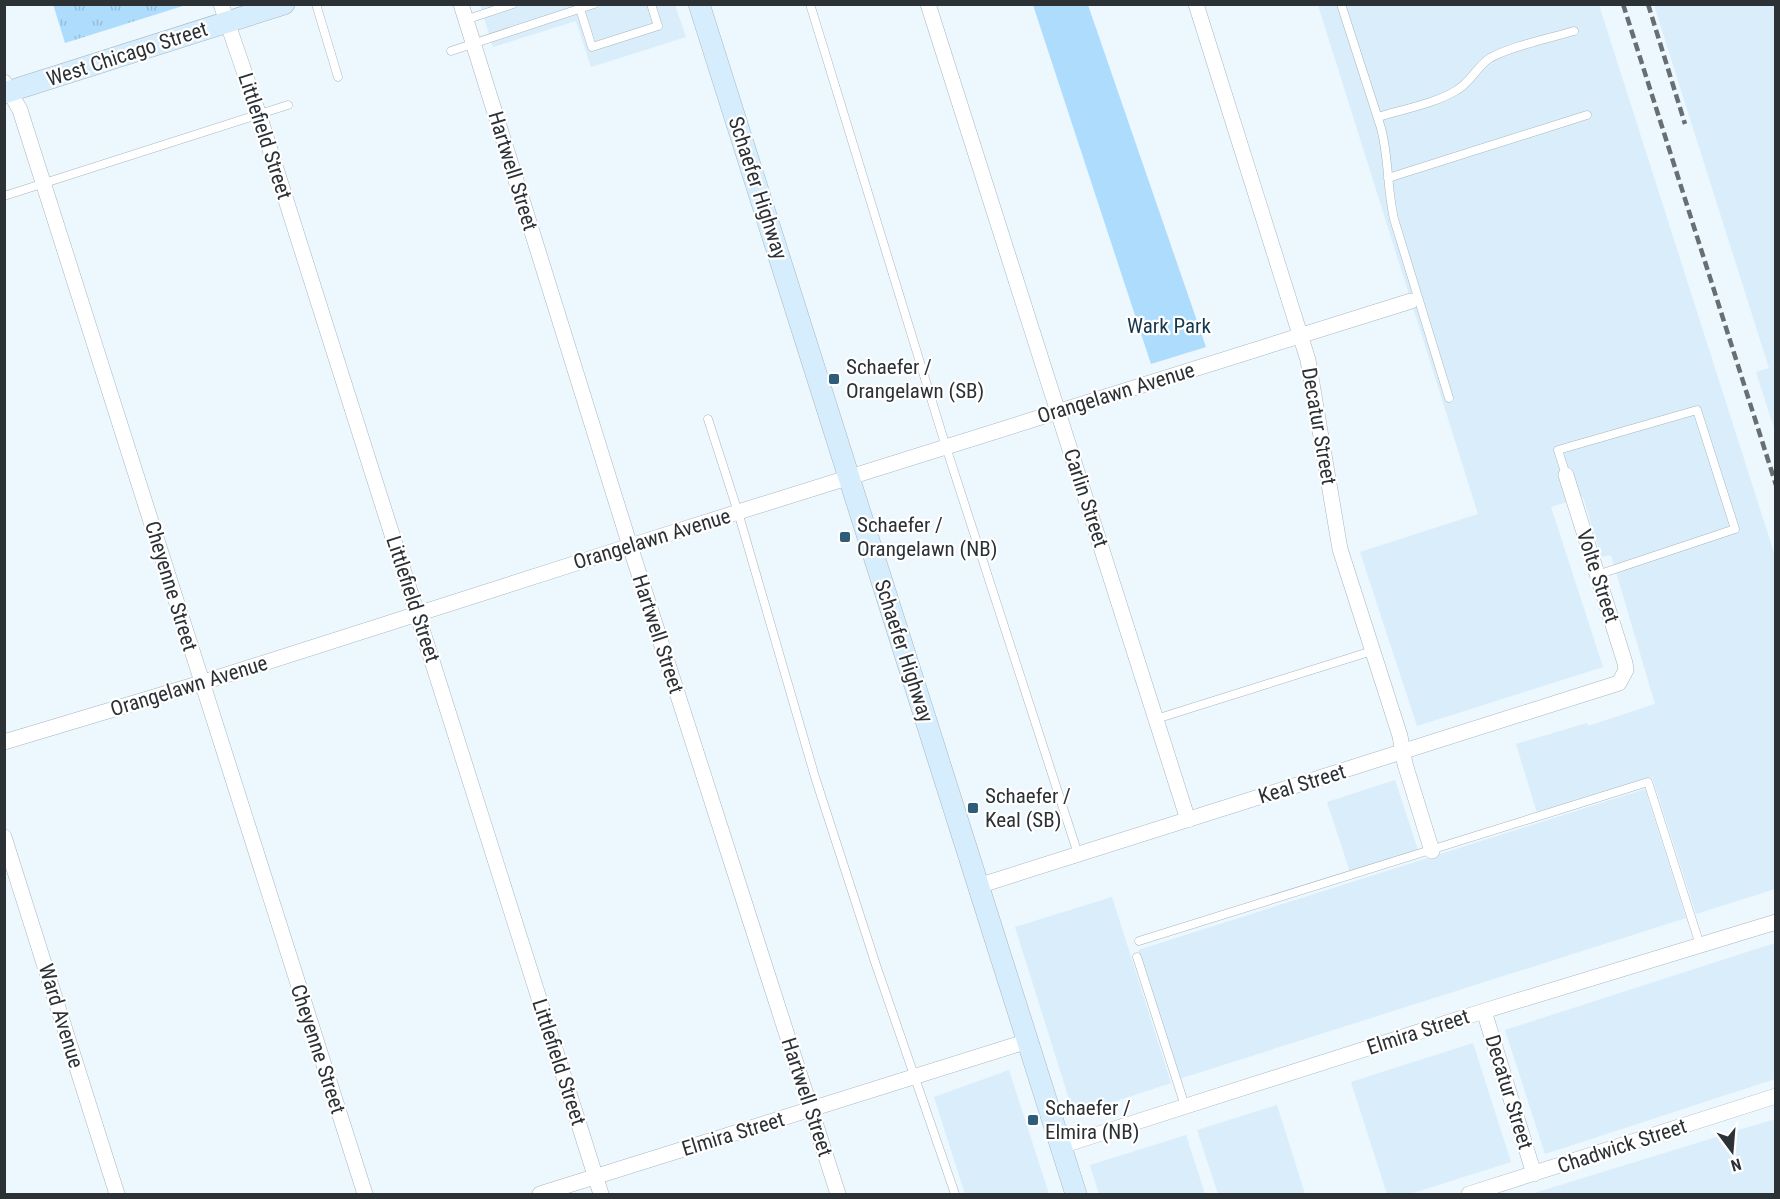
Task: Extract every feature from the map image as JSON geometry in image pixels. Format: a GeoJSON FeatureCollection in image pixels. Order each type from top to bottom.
{"type":"FeatureCollection","features":[{"type":"Feature","properties":{"kind":"main road","name":"Schaefer Highway"},"geometry":{"type":"LineString","coordinates":[[699,4],[1076,1194]]}},
{"type":"Feature","properties":{"kind":"main road","name":"West Chicago Street"},"geometry":{"type":"LineString","coordinates":[[6,89],[225,13],[278,5]]}},
{"type":"Feature","properties":{"kind":"street","name":"Hartwell Street"},"geometry":{"type":"LineString","coordinates":[[461,4],[630,546],[838,1194]]}},
{"type":"Feature","properties":{"kind":"street","name":"Carlin Street"},"geometry":{"type":"LineString","coordinates":[[928,4],[1188,820]]}},
{"type":"Feature","properties":{"kind":"street","name":"Decatur Street"},"geometry":{"type":"LineString","coordinates":[[1196,4],[1308,360],[1340,549],[1432,851]]}},
{"type":"Feature","properties":{"kind":"street","name":"Littlefield Street"},"geometry":{"type":"LineString","coordinates":[[225,13],[601,1194]]}},
{"type":"Feature","properties":{"kind":"street","name":"Cheyenne Street"},"geometry":{"type":"LineString","coordinates":[[6,89],[20,110],[365,1194]]}},
{"type":"Feature","properties":{"kind":"street","name":"Orangelawn Avenue"},"geometry":{"type":"LineString","coordinates":[[4,742],[201,683],[1411,301]]}},
{"type":"Feature","properties":{"kind":"street","name":"Volte Street"},"geometry":{"type":"LineString","coordinates":[[1566,475],[1625,663],[1623,678]]}},
{"type":"Feature","properties":{"kind":"street","name":"Keal Street"},"geometry":{"type":"LineString","coordinates":[[978,886],[1612,687],[1623,678]]}},
{"type":"Feature","properties":{"kind":"street","name":"Ward Avenue"},"geometry":{"type":"LineString","coordinates":[[4,837],[117,1194]]}},
{"type":"Feature","properties":{"kind":"street","name":"Elmira Street"},"geometry":{"type":"LineString","coordinates":[[1061,1146],[1484,1011],[1776,922]]}},
{"type":"Feature","properties":{"kind":"street","name":"Decatur Street"},"geometry":{"type":"LineString","coordinates":[[1484,1011],[1534,1174]]}},
{"type":"Feature","properties":{"kind":"street","name":"Elmira Street"},"geometry":{"type":"LineString","coordinates":[[540,1194],[1028,1041]]}},
{"type":"Feature","properties":{"kind":"street","name":"Chadwick Street"},"geometry":{"type":"LineString","coordinates":[[1468,1194],[1776,1096]]}},
{"type":"Feature","properties":{"kind":"lane"},"geometry":{"type":"LineString","coordinates":[[316,4],[338,77]]}},
{"type":"Feature","properties":{"kind":"lane"},"geometry":{"type":"LineString","coordinates":[[465,20],[513,4]]}},
{"type":"Feature","properties":{"kind":"lane"},"geometry":{"type":"LineString","coordinates":[[451,51],[594,4]]}},
{"type":"Feature","properties":{"kind":"lane"},"geometry":{"type":"LineString","coordinates":[[580,9],[592,47],[658,26],[651,4]]}},
{"type":"Feature","properties":{"kind":"lane"},"geometry":{"type":"LineString","coordinates":[[810,4],[946,447],[1078,854]]}},
{"type":"Feature","properties":{"kind":"lane"},"geometry":{"type":"LineString","coordinates":[[1341,4],[1385,142],[1389,196],[1394,219],[1449,398]]}},
{"type":"Feature","properties":{"kind":"lane"},"geometry":{"type":"LineString","coordinates":[[1378,117],[1457,90],[1494,56],[1574,31]]}},
{"type":"Feature","properties":{"kind":"lane"},"geometry":{"type":"LineString","coordinates":[[4,196],[288,105]]}},
{"type":"Feature","properties":{"kind":"lane"},"geometry":{"type":"LineString","coordinates":[[1388,178],[1587,115]]}},
{"type":"Feature","properties":{"kind":"lane"},"geometry":{"type":"LineString","coordinates":[[1566,475],[1558,450],[1697,410],[1735,529],[1597,575]]}},
{"type":"Feature","properties":{"kind":"lane"},"geometry":{"type":"LineString","coordinates":[[708,418],[738,512],[743,537],[815,777],[876,965],[955,1194]]}},
{"type":"Feature","properties":{"kind":"lane"},"geometry":{"type":"LineString","coordinates":[[1156,719],[1372,651]]}},
{"type":"Feature","properties":{"kind":"lane"},"geometry":{"type":"LineString","coordinates":[[1139,941],[1648,782],[1700,945]]}},
{"type":"Feature","properties":{"kind":"lane"},"geometry":{"type":"LineString","coordinates":[[1137,957],[1185,1106]]}},
{"type":"Feature","properties":{"kind":"shaded area"},"geometry":{"type":"Polygon","coordinates":[[[480,5],[675,5],[686,37],[591,67],[576,21],[493,47],[480,5]]]}},
{"type":"Feature","properties":{"kind":"shaded area"},"geometry":{"type":"Polygon","coordinates":[[[1318,5],[1599,5],[1775,556],[1775,889],[1696,914],[1652,777],[1537,813],[1516,744],[1587,723],[1588,726],[1655,704],[1611,555],[1601,557],[1583,497],[1551,507],[1603,667],[1417,726],[1360,552],[1478,514],[1318,5]]]}},
{"type":"Feature","properties":{"kind":"shaded area"},"geometry":{"type":"Polygon","coordinates":[[[1654,5],[1775,5],[1775,431],[1756,372],[1769,368],[1654,5]]]}},
{"type":"Feature","properties":{"kind":"shaded area"},"geometry":{"type":"Polygon","coordinates":[[[1395,780],[1419,853],[1351,875],[1327,802],[1395,780]]]}},
{"type":"Feature","properties":{"kind":"shaded area"},"geometry":{"type":"Polygon","coordinates":[[[1645,789],[1686,918],[1179,1079],[1138,950],[1645,789]]]}},
{"type":"Feature","properties":{"kind":"shaded area"},"geometry":{"type":"Polygon","coordinates":[[[1112,897],[1171,1083],[1074,1115],[1015,927],[1112,897]]]}},
{"type":"Feature","properties":{"kind":"shaded area"},"geometry":{"type":"Polygon","coordinates":[[[1775,943],[1775,1079],[1545,1154],[1505,1030],[1775,943]]]}},
{"type":"Feature","properties":{"kind":"shaded area"},"geometry":{"type":"Polygon","coordinates":[[[1473,1043],[1511,1162],[1410,1194],[1387,1194],[1351,1082],[1473,1043]]]}},
{"type":"Feature","properties":{"kind":"shaded area"},"geometry":{"type":"Polygon","coordinates":[[[1009,1070],[1049,1194],[965,1194],[934,1097],[1009,1070]]]}},
{"type":"Feature","properties":{"kind":"shaded area"},"geometry":{"type":"Polygon","coordinates":[[[1277,1105],[1305,1194],[1218,1194],[1197,1130],[1277,1105]]]}},
{"type":"Feature","properties":{"kind":"shaded area"},"geometry":{"type":"Polygon","coordinates":[[[1775,1119],[1775,1194],[1531,1194],[1775,1119]]]}},
{"type":"Feature","properties":{"kind":"shaded area"},"geometry":{"type":"Polygon","coordinates":[[[1186,1135],[1205,1194],[1099,1194],[1090,1165],[1186,1135]]]}},
{"type":"Feature","properties":{"kind":"green space"},"geometry":{"type":"Polygon","coordinates":[[[53,4],[186,4],[186,5],[65,43],[53,4]]]}},
{"type":"Feature","properties":{"kind":"green space","name":"Wark Park"},"geometry":{"type":"Polygon","coordinates":[[[1033,5],[1088,5],[1206,347],[1151,364],[1033,5]]]}},
{"type":"Feature","properties":{"kind":"railway"},"geometry":{"type":"LineString","coordinates":[[1623,4],[1776,485]]}},
{"type":"Feature","properties":{"kind":"railway"},"geometry":{"type":"LineString","coordinates":[[1648,4],[1685,124]]}},
{"type":"Feature","properties":{"kind":"place","name":"Schaefer / Orangelawn (SB)"},"geometry":{"type":"Point","coordinates":[834,379]}},
{"type":"Feature","properties":{"kind":"place","name":"Schaefer / Orangelawn (NB)"},"geometry":{"type":"Point","coordinates":[845,537]}},
{"type":"Feature","properties":{"kind":"place","name":"Schaefer / Keal (SB)"},"geometry":{"type":"Point","coordinates":[973,808]}},
{"type":"Feature","properties":{"kind":"place","name":"Schaefer / Elmira (NB)"},"geometry":{"type":"Point","coordinates":[1033,1120]}}]}
